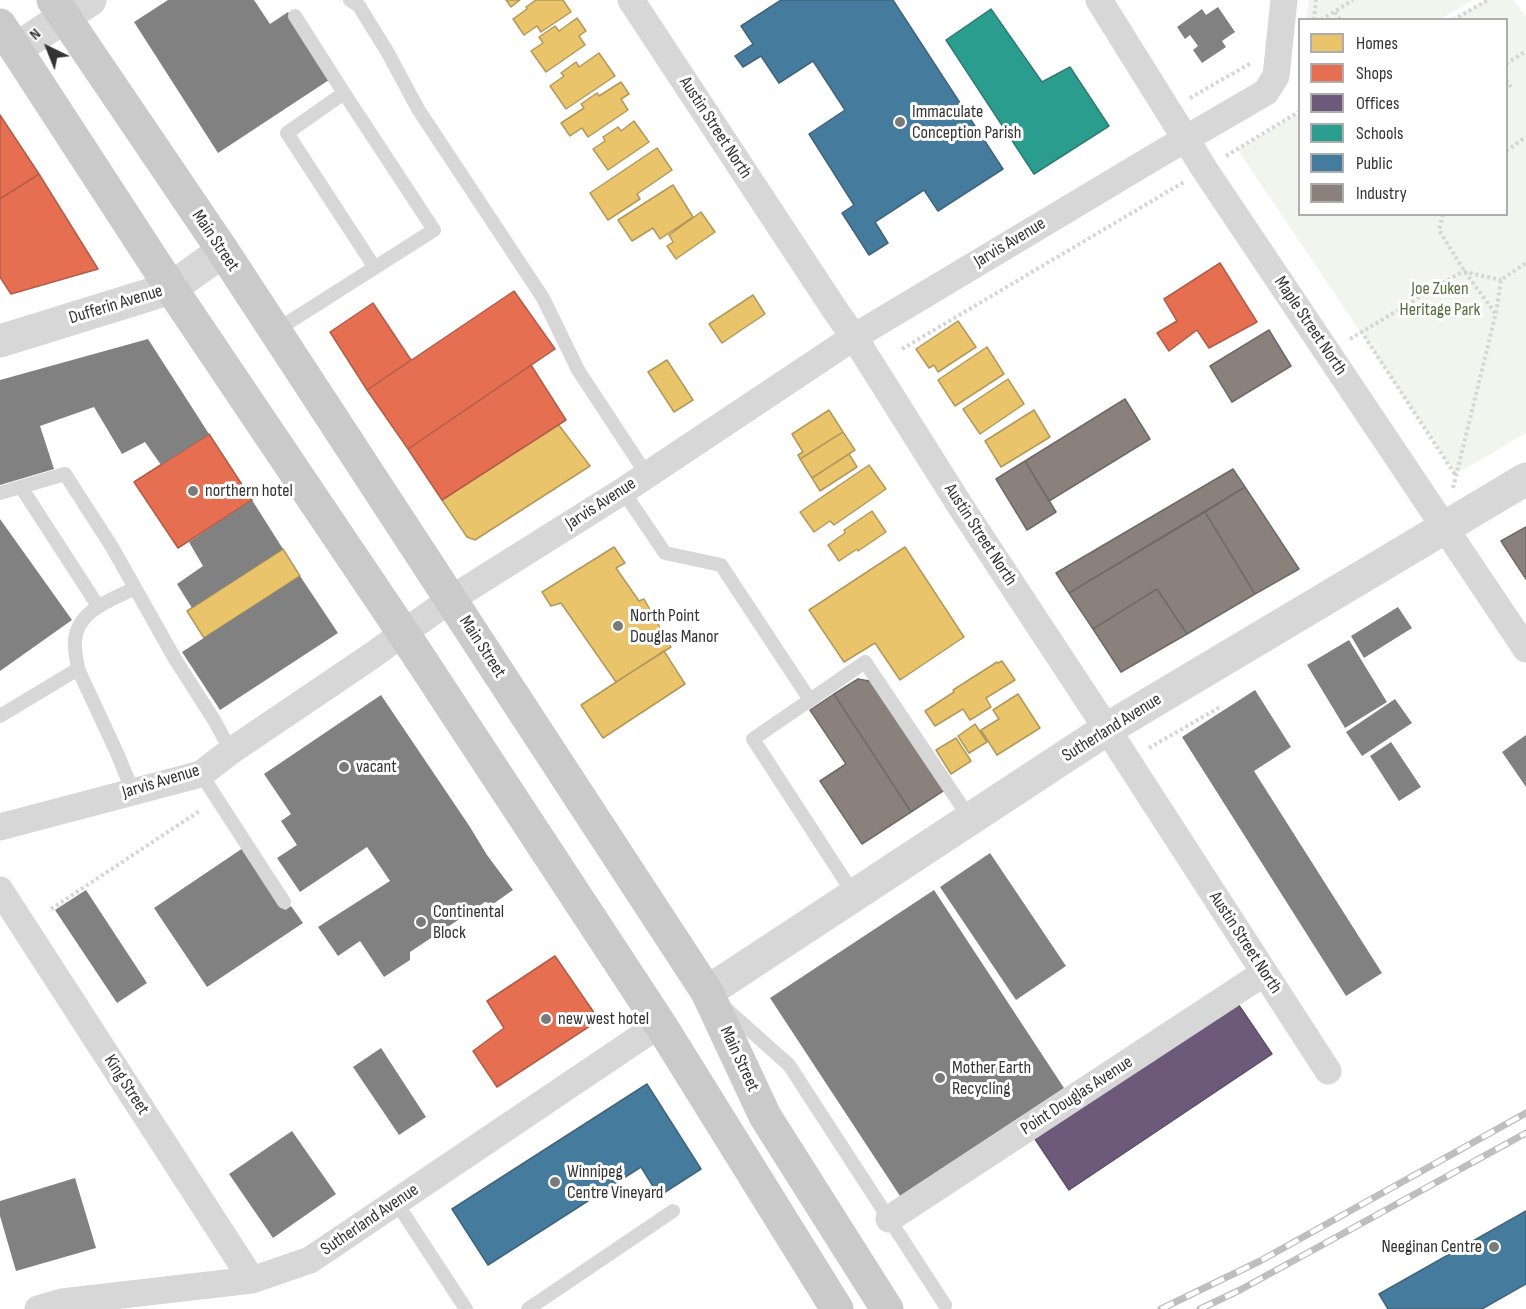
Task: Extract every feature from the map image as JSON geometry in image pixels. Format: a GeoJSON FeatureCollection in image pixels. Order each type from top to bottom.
{"type":"FeatureCollection","features":[{"type":"Feature","properties":{"kind":"main road","name":"Main Street"},"geometry":{"type":"LineString","coordinates":[[69,6],[223,251],[707,992],[765,1116],[887,1309]]}},
{"type":"Feature","properties":{"kind":"main road"},"geometry":{"type":"LineString","coordinates":[[8,37],[171,288],[404,634],[660,1024],[837,1309]]}},
{"type":"Feature","properties":{"kind":"street","name":"Austin Street North"},"geometry":{"type":"LineString","coordinates":[[631,0],[854,337],[961,507],[1328,1071]]}},
{"type":"Feature","properties":{"kind":"street","name":"Maple Street North"},"geometry":{"type":"LineString","coordinates":[[1099,0],[1205,170],[1526,649]]}},
{"type":"Feature","properties":{"kind":"street","name":"Jarvis Avenue"},"geometry":{"type":"LineString","coordinates":[[0,826],[201,774],[451,599],[647,475],[854,337],[1266,92],[1276,76],[1284,0]]}},
{"type":"Feature","properties":{"kind":"street"},"geometry":{"type":"LineString","coordinates":[[8,37],[69,6]]}},
{"type":"Feature","properties":{"kind":"street","name":"Dufferin Avenue"},"geometry":{"type":"LineString","coordinates":[[0,341],[171,288],[223,251]]}},
{"type":"Feature","properties":{"kind":"street","name":"Sutherland Avenue"},"geometry":{"type":"LineString","coordinates":[[707,992],[1107,729],[1526,479]]}},
{"type":"Feature","properties":{"kind":"street","name":"King Street"},"geometry":{"type":"LineString","coordinates":[[0,890],[252,1280]]}},
{"type":"Feature","properties":{"kind":"street","name":"Point Douglas Avenue"},"geometry":{"type":"LineString","coordinates":[[890,1219],[1264,973]]}},
{"type":"Feature","properties":{"kind":"street","name":"Sutherland Avenue"},"geometry":{"type":"LineString","coordinates":[[38,1309],[62,1302],[252,1280],[310,1260],[660,1024]]}},
{"type":"Feature","properties":{"kind":"lane"},"geometry":{"type":"LineString","coordinates":[[350,0],[359,6],[388,53],[418,109],[543,298],[578,369],[647,475]]}},
{"type":"Feature","properties":{"kind":"lane"},"geometry":{"type":"LineString","coordinates":[[275,331],[434,230],[295,16]]}},
{"type":"Feature","properties":{"kind":"lane"},"geometry":{"type":"LineString","coordinates":[[344,93],[287,133],[375,268]]}},
{"type":"Feature","properties":{"kind":"lane"},"geometry":{"type":"LineString","coordinates":[[0,493],[64,474],[112,547],[175,659],[231,751]]}},
{"type":"Feature","properties":{"kind":"lane"},"geometry":{"type":"LineString","coordinates":[[21,487],[98,606]]}},
{"type":"Feature","properties":{"kind":"lane"},"geometry":{"type":"LineString","coordinates":[[623,490],[665,553],[721,565],[810,700]]}},
{"type":"Feature","properties":{"kind":"lane"},"geometry":{"type":"LineString","coordinates":[[133,792],[78,669],[75,640],[83,618],[98,606],[135,588]]}},
{"type":"Feature","properties":{"kind":"lane"},"geometry":{"type":"LineString","coordinates":[[855,896],[753,739],[865,662],[971,820]]}},
{"type":"Feature","properties":{"kind":"lane"},"geometry":{"type":"LineString","coordinates":[[0,716],[78,669]]}},
{"type":"Feature","properties":{"kind":"lane"},"geometry":{"type":"LineString","coordinates":[[201,774],[284,902]]}},
{"type":"Feature","properties":{"kind":"lane"},"geometry":{"type":"LineString","coordinates":[[707,992],[789,1065],[945,1305]]}},
{"type":"Feature","properties":{"kind":"lane"},"geometry":{"type":"LineString","coordinates":[[396,1202],[466,1309]]}},
{"type":"Feature","properties":{"kind":"lane"},"geometry":{"type":"LineString","coordinates":[[528,1309],[673,1211]]}},
{"type":"Feature","properties":{"kind":"path"},"geometry":{"type":"LineString","coordinates":[[1314,18],[1316,0]]}},
{"type":"Feature","properties":{"kind":"path"},"geometry":{"type":"LineString","coordinates":[[1324,18],[1353,0]]}},
{"type":"Feature","properties":{"kind":"path"},"geometry":{"type":"LineString","coordinates":[[1456,18],[1488,0]]}},
{"type":"Feature","properties":{"kind":"path"},"geometry":{"type":"LineString","coordinates":[[1335,12],[1339,18]]}},
{"type":"Feature","properties":{"kind":"path"},"geometry":{"type":"LineString","coordinates":[[1168,111],[1279,47]]}},
{"type":"Feature","properties":{"kind":"path"},"geometry":{"type":"LineString","coordinates":[[1508,63],[1526,51]]}},
{"type":"Feature","properties":{"kind":"path"},"geometry":{"type":"LineString","coordinates":[[1508,83],[1511,87]]}},
{"type":"Feature","properties":{"kind":"path"},"geometry":{"type":"LineString","coordinates":[[902,349],[1205,170],[1298,112]]}},
{"type":"Feature","properties":{"kind":"path"},"geometry":{"type":"LineString","coordinates":[[1508,150],[1526,137]]}},
{"type":"Feature","properties":{"kind":"path"},"geometry":{"type":"LineString","coordinates":[[1442,216],[1439,230],[1465,272],[1496,313]]}},
{"type":"Feature","properties":{"kind":"path"},"geometry":{"type":"LineString","coordinates":[[1328,353],[1458,273],[1465,272],[1501,280],[1526,263]]}},
{"type":"Feature","properties":{"kind":"path"},"geometry":{"type":"LineString","coordinates":[[1446,527],[1456,476],[1496,313],[1501,280]]}},
{"type":"Feature","properties":{"kind":"path"},"geometry":{"type":"LineString","coordinates":[[1361,331],[1456,476]]}},
{"type":"Feature","properties":{"kind":"path"},"geometry":{"type":"LineString","coordinates":[[1128,761],[1222,706]]}},
{"type":"Feature","properties":{"kind":"path"},"geometry":{"type":"LineString","coordinates":[[51,909],[218,799]]}},
{"type":"Feature","properties":{"kind":"green space"},"geometry":{"type":"Polygon","coordinates":[[[1309,0],[1473,0],[1442,18],[1306,18],[1309,0]]]}},
{"type":"Feature","properties":{"kind":"green space","name":"Joe Zuken Heritage Park"},"geometry":{"type":"Polygon","coordinates":[[[1487,0],[1514,0],[1526,17],[1526,433],[1456,474],[1238,150],[1298,114],[1298,216],[1508,216],[1508,18],[1456,18],[1487,0]]]}},
{"type":"Feature","properties":{"kind":"building: Homes"},"geometry":{"type":"Polygon","coordinates":[[[506,0],[520,0],[511,7],[506,0]]]}},
{"type":"Feature","properties":{"kind":"building: Homes"},"geometry":{"type":"Polygon","coordinates":[[[536,0],[563,0],[571,12],[541,32],[537,26],[524,35],[513,19],[536,0]]]}},
{"type":"Feature","properties":{"kind":"building: Homes"},"geometry":{"type":"Polygon","coordinates":[[[577,18],[586,31],[579,36],[585,45],[546,72],[531,51],[543,43],[539,37],[555,26],[559,31],[577,18]]]}},
{"type":"Feature","properties":{"kind":"building: Homes"},"geometry":{"type":"Polygon","coordinates":[[[599,53],[615,76],[566,109],[550,86],[564,76],[561,73],[576,62],[579,67],[599,53]]]}},
{"type":"Feature","properties":{"kind":"building: Homes"},"geometry":{"type":"Polygon","coordinates":[[[621,82],[629,94],[621,99],[628,110],[588,137],[582,128],[570,136],[561,123],[584,108],[581,104],[597,93],[599,96],[621,82]]]}},
{"type":"Feature","properties":{"kind":"building: Homes"},"geometry":{"type":"Polygon","coordinates":[[[634,121],[649,142],[608,170],[593,149],[605,141],[603,137],[618,127],[621,131],[634,121]]]}},
{"type":"Feature","properties":{"kind":"building: Homes"},"geometry":{"type":"Polygon","coordinates":[[[657,148],[672,170],[637,194],[640,199],[608,220],[590,193],[657,148]]]}},
{"type":"Feature","properties":{"kind":"building: Homes"},"geometry":{"type":"Polygon","coordinates":[[[673,185],[693,217],[660,239],[653,228],[632,241],[618,220],[673,185]]]}},
{"type":"Feature","properties":{"kind":"building: Homes"},"geometry":{"type":"Polygon","coordinates":[[[701,212],[715,232],[676,259],[667,246],[673,242],[669,235],[701,212]]]}},
{"type":"Feature","properties":{"kind":"building: Homes"},"geometry":{"type":"Polygon","coordinates":[[[753,295],[765,314],[722,343],[709,324],[753,295]]]}},
{"type":"Feature","properties":{"kind":"building: Homes"},"geometry":{"type":"Polygon","coordinates":[[[958,321],[976,347],[938,372],[934,365],[929,368],[916,349],[958,321]]]}},
{"type":"Feature","properties":{"kind":"building: Homes"},"geometry":{"type":"Polygon","coordinates":[[[987,347],[1004,374],[955,406],[938,380],[987,347]]]}},
{"type":"Feature","properties":{"kind":"building: Homes"},"geometry":{"type":"Polygon","coordinates":[[[667,360],[693,400],[674,412],[648,372],[667,360]]]}},
{"type":"Feature","properties":{"kind":"building: Homes"},"geometry":{"type":"Polygon","coordinates":[[[1008,379],[1024,404],[980,434],[963,409],[1008,379]]]}},
{"type":"Feature","properties":{"kind":"building: Homes"},"geometry":{"type":"Polygon","coordinates":[[[829,410],[843,432],[800,459],[798,455],[803,452],[792,434],[829,410]]]}},
{"type":"Feature","properties":{"kind":"building: Homes"},"geometry":{"type":"Polygon","coordinates":[[[1034,410],[1050,437],[1001,467],[985,441],[1034,410]]]}},
{"type":"Feature","properties":{"kind":"building: Homes"},"geometry":{"type":"Polygon","coordinates":[[[558,424],[590,466],[475,540],[467,537],[442,500],[558,424]]]}},
{"type":"Feature","properties":{"kind":"building: Homes"},"geometry":{"type":"Polygon","coordinates":[[[843,432],[855,450],[812,478],[800,459],[843,432]]]}},
{"type":"Feature","properties":{"kind":"building: Homes"},"geometry":{"type":"Polygon","coordinates":[[[849,454],[857,467],[820,491],[812,478],[849,454]]]}},
{"type":"Feature","properties":{"kind":"building: Homes"},"geometry":{"type":"Polygon","coordinates":[[[869,465],[886,489],[834,525],[830,521],[814,532],[800,512],[869,465]]]}},
{"type":"Feature","properties":{"kind":"building: Homes"},"geometry":{"type":"Polygon","coordinates":[[[872,511],[886,532],[839,561],[828,545],[845,533],[844,530],[872,511]]]}},
{"type":"Feature","properties":{"kind":"building: Homes","name":"North Point Douglas Manor"},"geometry":{"type":"Polygon","coordinates":[[[614,547],[625,563],[616,568],[639,601],[644,599],[671,647],[616,682],[561,603],[551,606],[542,592],[614,547]]]}},
{"type":"Feature","properties":{"kind":"building: Homes"},"geometry":{"type":"Polygon","coordinates":[[[905,547],[964,637],[900,680],[875,643],[844,662],[809,610],[905,547]]]}},
{"type":"Feature","properties":{"kind":"building: Homes"},"geometry":{"type":"Polygon","coordinates":[[[283,549],[300,576],[204,638],[187,611],[283,549]]]}},
{"type":"Feature","properties":{"kind":"building: Homes"},"geometry":{"type":"Polygon","coordinates":[[[664,651],[685,684],[603,738],[581,705],[664,651]]]}},
{"type":"Feature","properties":{"kind":"building: Homes"},"geometry":{"type":"Polygon","coordinates":[[[1002,661],[1015,680],[986,698],[991,707],[970,720],[963,709],[935,726],[925,711],[954,692],[953,690],[1002,661]]]}},
{"type":"Feature","properties":{"kind":"building: Homes"},"geometry":{"type":"Polygon","coordinates":[[[1018,694],[1040,728],[997,755],[981,730],[999,719],[993,710],[1018,694]]]}},
{"type":"Feature","properties":{"kind":"building: Homes"},"geometry":{"type":"Polygon","coordinates":[[[975,724],[987,742],[969,753],[958,736],[975,724]]]}},
{"type":"Feature","properties":{"kind":"building: Homes"},"geometry":{"type":"Polygon","coordinates":[[[956,738],[971,761],[951,774],[936,750],[956,738]]]}},
{"type":"Feature","properties":{"kind":"building: Shops"},"geometry":{"type":"Polygon","coordinates":[[[0,115],[39,174],[0,199],[0,115]]]}},
{"type":"Feature","properties":{"kind":"building: Shops"},"geometry":{"type":"Polygon","coordinates":[[[39,174],[98,269],[11,294],[0,277],[0,199],[39,174]]]}},
{"type":"Feature","properties":{"kind":"building: Shops"},"geometry":{"type":"Polygon","coordinates":[[[1220,263],[1257,322],[1209,348],[1197,330],[1169,351],[1157,333],[1177,321],[1164,299],[1220,263]]]}},
{"type":"Feature","properties":{"kind":"building: Shops"},"geometry":{"type":"Polygon","coordinates":[[[514,291],[555,349],[408,449],[367,390],[514,291]]]}},
{"type":"Feature","properties":{"kind":"building: Shops"},"geometry":{"type":"Polygon","coordinates":[[[373,303],[411,360],[367,390],[330,332],[373,303]]]}},
{"type":"Feature","properties":{"kind":"building: Shops"},"geometry":{"type":"Polygon","coordinates":[[[531,365],[566,420],[442,500],[408,449],[531,365]]]}},
{"type":"Feature","properties":{"kind":"building: Shops","name":"northern hotel"},"geometry":{"type":"Polygon","coordinates":[[[209,434],[252,500],[178,548],[134,482],[209,434]]]}},
{"type":"Feature","properties":{"kind":"building: Shops","name":"new west hotel"},"geometry":{"type":"Polygon","coordinates":[[[555,956],[595,1014],[593,1024],[497,1087],[473,1051],[504,1028],[487,1001],[555,956]]]}},
{"type":"Feature","properties":{"kind":"building: Offices"},"geometry":{"type":"Polygon","coordinates":[[[1238,1004],[1272,1054],[1069,1190],[1035,1139],[1238,1004]]]}},
{"type":"Feature","properties":{"kind":"building: Schools"},"geometry":{"type":"Polygon","coordinates":[[[991,9],[1042,82],[1070,67],[1109,126],[1034,174],[946,40],[991,9]]]}},
{"type":"Feature","properties":{"kind":"building: Public","name":"Immaculate Conception Parish"},"geometry":{"type":"Polygon","coordinates":[[[781,0],[893,0],[1003,169],[938,211],[924,190],[875,222],[888,243],[869,255],[842,213],[854,205],[809,134],[845,110],[813,61],[779,83],[761,56],[743,67],[735,56],[753,44],[741,26],[781,0]]]}},
{"type":"Feature","properties":{"kind":"building: Public","name":"Winnipeg Centre Vineyard"},"geometry":{"type":"Polygon","coordinates":[[[647,1084],[701,1169],[659,1196],[641,1167],[488,1265],[452,1209],[647,1084]]]}},
{"type":"Feature","properties":{"kind":"building: Public","name":"Neeginan Centre"},"geometry":{"type":"Polygon","coordinates":[[[1526,1211],[1526,1284],[1482,1309],[1388,1309],[1379,1294],[1526,1211]]]}},
{"type":"Feature","properties":{"kind":"building: Industry"},"geometry":{"type":"Polygon","coordinates":[[[1269,330],[1291,366],[1232,402],[1210,366],[1269,330]]]}},
{"type":"Feature","properties":{"kind":"building: Industry"},"geometry":{"type":"Polygon","coordinates":[[[1125,399],[1150,439],[1049,501],[1025,461],[1125,399]]]}},
{"type":"Feature","properties":{"kind":"building: Industry"},"geometry":{"type":"Polygon","coordinates":[[[1025,461],[1056,512],[1027,530],[996,479],[1025,461]]]}},
{"type":"Feature","properties":{"kind":"building: Industry"},"geometry":{"type":"Polygon","coordinates":[[[1233,469],[1245,487],[1069,593],[1056,573],[1233,469]]]}},
{"type":"Feature","properties":{"kind":"building: Industry"},"geometry":{"type":"Polygon","coordinates":[[[1245,487],[1299,569],[1255,594],[1205,512],[1245,487]]]}},
{"type":"Feature","properties":{"kind":"building: Industry"},"geometry":{"type":"Polygon","coordinates":[[[1205,512],[1255,594],[1187,634],[1157,589],[1093,629],[1069,593],[1205,512]]]}},
{"type":"Feature","properties":{"kind":"building: Industry"},"geometry":{"type":"Polygon","coordinates":[[[1526,527],[1526,579],[1501,541],[1526,527]]]}},
{"type":"Feature","properties":{"kind":"building: Industry"},"geometry":{"type":"Polygon","coordinates":[[[1157,589],[1187,634],[1121,672],[1093,629],[1157,589]]]}},
{"type":"Feature","properties":{"kind":"building: Industry"},"geometry":{"type":"Polygon","coordinates":[[[858,679],[875,682],[946,789],[911,812],[834,694],[858,679]]]}},
{"type":"Feature","properties":{"kind":"building: Industry"},"geometry":{"type":"Polygon","coordinates":[[[834,694],[911,812],[862,844],[820,781],[846,764],[810,710],[834,694]]]}},
{"type":"Feature","properties":{"kind":"building: Other"},"geometry":{"type":"Polygon","coordinates":[[[168,0],[254,0],[270,24],[288,12],[332,78],[218,153],[134,22],[168,0]]]}},
{"type":"Feature","properties":{"kind":"building: Other"},"geometry":{"type":"Polygon","coordinates":[[[1218,7],[1235,32],[1222,41],[1226,47],[1202,63],[1193,50],[1198,46],[1190,35],[1185,39],[1177,27],[1202,9],[1206,15],[1218,7]]]}},
{"type":"Feature","properties":{"kind":"building: Other"},"geometry":{"type":"Polygon","coordinates":[[[148,339],[209,434],[161,465],[145,442],[122,454],[94,407],[40,426],[54,469],[0,485],[0,380],[148,339]]]}},
{"type":"Feature","properties":{"kind":"building: Other"},"geometry":{"type":"Polygon","coordinates":[[[252,500],[283,549],[192,608],[177,584],[203,566],[189,542],[252,500]]]}},
{"type":"Feature","properties":{"kind":"building: Other"},"geometry":{"type":"Polygon","coordinates":[[[0,519],[72,620],[0,671],[0,519]]]}},
{"type":"Feature","properties":{"kind":"building: Other"},"geometry":{"type":"Polygon","coordinates":[[[300,576],[338,633],[220,710],[182,652],[300,576]]]}},
{"type":"Feature","properties":{"kind":"building: Other"},"geometry":{"type":"Polygon","coordinates":[[[1398,607],[1412,628],[1364,658],[1351,636],[1398,607]]]}},
{"type":"Feature","properties":{"kind":"building: Other"},"geometry":{"type":"Polygon","coordinates":[[[1349,640],[1387,702],[1345,728],[1307,665],[1349,640]]]}},
{"type":"Feature","properties":{"kind":"building: Other"},"geometry":{"type":"Polygon","coordinates":[[[1255,690],[1291,747],[1254,771],[1382,973],[1346,996],[1182,737],[1255,690]]]}},
{"type":"Feature","properties":{"kind":"building: Other"},"geometry":{"type":"Polygon","coordinates":[[[381,695],[487,855],[513,890],[493,904],[485,902],[410,952],[410,960],[384,977],[360,941],[338,956],[318,927],[390,881],[367,847],[300,892],[277,858],[297,845],[281,821],[291,814],[264,774],[381,695]]]}},
{"type":"Feature","properties":{"kind":"building: Other"},"geometry":{"type":"Polygon","coordinates":[[[1395,699],[1412,723],[1362,756],[1346,732],[1395,699]]]}},
{"type":"Feature","properties":{"kind":"building: Other"},"geometry":{"type":"Polygon","coordinates":[[[1526,735],[1526,787],[1502,752],[1526,735]]]}},
{"type":"Feature","properties":{"kind":"building: Other"},"geometry":{"type":"Polygon","coordinates":[[[1391,742],[1421,787],[1399,801],[1370,756],[1391,742]]]}},
{"type":"Feature","properties":{"kind":"building: Other"},"geometry":{"type":"Polygon","coordinates":[[[243,848],[285,910],[291,906],[303,923],[207,987],[154,908],[243,848]]]}},
{"type":"Feature","properties":{"kind":"building: Other"},"geometry":{"type":"Polygon","coordinates":[[[990,853],[1066,966],[1016,1000],[940,887],[990,853]]]}},
{"type":"Feature","properties":{"kind":"building: Other"},"geometry":{"type":"Polygon","coordinates":[[[86,890],[147,983],[117,1003],[55,910],[86,890]]]}},
{"type":"Feature","properties":{"kind":"building: Other","name":"Mother Earth Recycling"},"geometry":{"type":"Polygon","coordinates":[[[934,890],[1064,1088],[900,1196],[770,998],[934,890]]]}},
{"type":"Feature","properties":{"kind":"building: Other"},"geometry":{"type":"Polygon","coordinates":[[[381,1048],[426,1117],[399,1135],[353,1067],[381,1048]]]}},
{"type":"Feature","properties":{"kind":"building: Other"},"geometry":{"type":"Polygon","coordinates":[[[292,1131],[336,1194],[273,1238],[229,1174],[292,1131]]]}},
{"type":"Feature","properties":{"kind":"building: Other"},"geometry":{"type":"Polygon","coordinates":[[[75,1178],[96,1248],[16,1271],[0,1216],[0,1201],[75,1178]]]}},
{"type":"Feature","properties":{"kind":"railway"},"geometry":{"type":"LineString","coordinates":[[1161,1309],[1260,1261],[1526,1113]]}},
{"type":"Feature","properties":{"kind":"railway"},"geometry":{"type":"LineString","coordinates":[[1200,1309],[1240,1290],[1526,1133]]}},
{"type":"Feature","properties":{"kind":"place","name":"Immaculate Conception Parish"},"geometry":{"type":"Point","coordinates":[900,122]}},
{"type":"Feature","properties":{"kind":"place","name":"northern hotel"},"geometry":{"type":"Point","coordinates":[193,491]}},
{"type":"Feature","properties":{"kind":"place","name":"North Point Douglas Manor"},"geometry":{"type":"Point","coordinates":[618,626]}},
{"type":"Feature","properties":{"kind":"place","name":"vacant"},"geometry":{"type":"Point","coordinates":[344,767]}},
{"type":"Feature","properties":{"kind":"place","name":"Continental Block"},"geometry":{"type":"Point","coordinates":[421,922]}},
{"type":"Feature","properties":{"kind":"place","name":"new west hotel"},"geometry":{"type":"Point","coordinates":[546,1019]}},
{"type":"Feature","properties":{"kind":"place","name":"Mother Earth Recycling"},"geometry":{"type":"Point","coordinates":[940,1078]}},
{"type":"Feature","properties":{"kind":"place","name":"Winnipeg Centre Vineyard"},"geometry":{"type":"Point","coordinates":[555,1182]}},
{"type":"Feature","properties":{"kind":"place","name":"Neeginan Centre"},"geometry":{"type":"Point","coordinates":[1494,1247]}}]}
